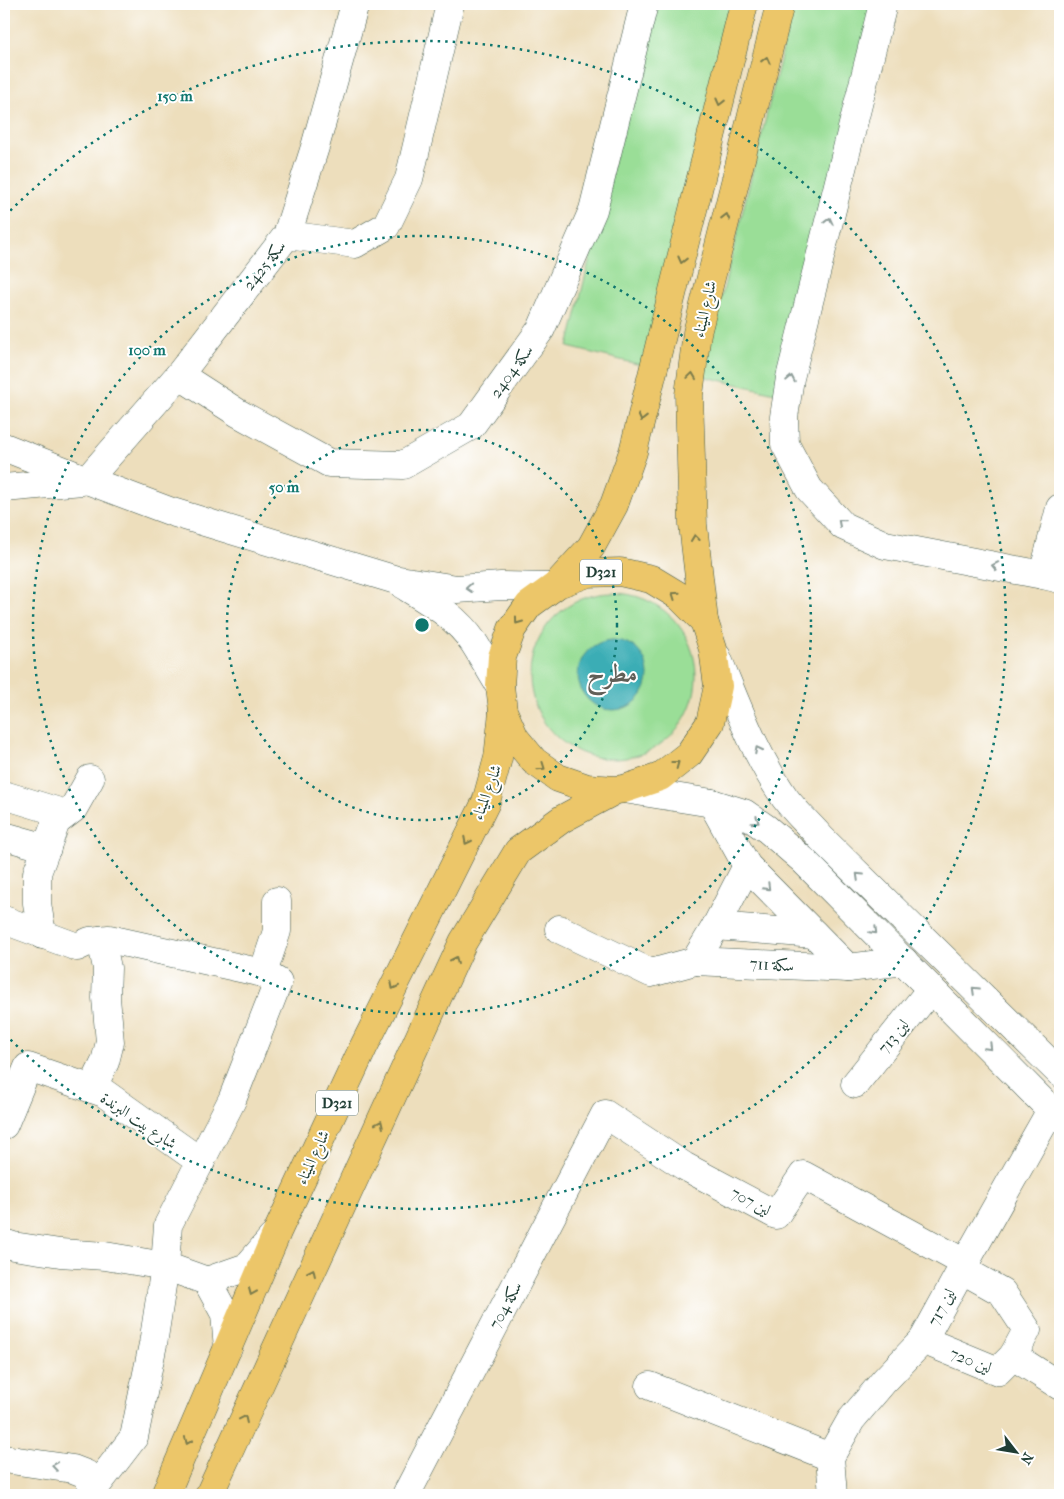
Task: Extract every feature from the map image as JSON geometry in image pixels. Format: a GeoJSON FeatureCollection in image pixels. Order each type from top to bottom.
{"type":"FeatureCollection","features":[{"type":"Feature","properties":{"kind":"main road","name":"شارع الميناء"},"geometry":{"type":"LineString","coordinates":[[555,585],[591,547],[614,505],[634,452],[744,4]]}},
{"type":"Feature","properties":{"kind":"main road","name":"شارع الميناء"},"geometry":{"type":"LineString","coordinates":[[704,621],[693,524],[689,395],[697,333],[780,4]]}},
{"type":"Feature","properties":{"kind":"main road","name":"D321"},"geometry":{"type":"LineString","coordinates":[[209,1495],[463,942],[518,851],[562,819],[620,789],[660,777],[690,754],[710,723],[718,686],[714,649],[704,621],[679,596],[651,580],[620,572],[588,573],[555,585],[529,606],[512,629],[502,657],[501,699],[515,738],[534,761],[558,778],[587,788],[620,789]]}},
{"type":"Feature","properties":{"kind":"main road","name":"شارع الميناء"},"geometry":{"type":"LineString","coordinates":[[165,1495],[278,1230],[363,1048],[486,802],[498,758],[501,699]]}},
{"type":"Feature","properties":{"kind":"street","name":"سكة 2425"},"geometry":{"type":"LineString","coordinates":[[87,480],[179,375],[288,235],[315,148],[355,4]]}},
{"type":"Feature","properties":{"kind":"street"},"geometry":{"type":"LineString","coordinates":[[288,235],[355,244],[386,226],[410,179],[450,4]]}},
{"type":"Feature","properties":{"kind":"street","name":"سكة 2404"},"geometry":{"type":"LineString","coordinates":[[179,375],[238,414],[329,463],[403,465],[471,426],[541,329],[593,210],[644,4]]}},
{"type":"Feature","properties":{"kind":"street"},"geometry":{"type":"LineString","coordinates":[[883,4],[790,378],[784,417],[785,444],[808,489],[843,526],[885,545],[1052,577],[1060,508]]}},
{"type":"Feature","properties":{"kind":"street"},"geometry":{"type":"LineString","coordinates":[[4,447],[172,512],[393,579],[458,589],[555,585]]}},
{"type":"Feature","properties":{"kind":"street"},"geometry":{"type":"LineString","coordinates":[[4,488],[87,480]]}},
{"type":"Feature","properties":{"kind":"street"},"geometry":{"type":"LineString","coordinates":[[393,579],[435,604],[456,622],[473,642],[501,699]]}},
{"type":"Feature","properties":{"kind":"street"},"geometry":{"type":"LineString","coordinates":[[714,649],[745,724],[765,764],[786,799],[821,838],[1060,1073]]}},
{"type":"Feature","properties":{"kind":"street"},"geometry":{"type":"LineString","coordinates":[[42,936],[37,902],[37,873],[56,822],[73,809],[90,779]]}},
{"type":"Feature","properties":{"kind":"street"},"geometry":{"type":"LineString","coordinates":[[620,789],[712,803],[744,813],[767,829],[804,860],[1056,1115]]}},
{"type":"Feature","properties":{"kind":"street"},"geometry":{"type":"LineString","coordinates":[[4,796],[66,814]]}},
{"type":"Feature","properties":{"kind":"street"},"geometry":{"type":"LineString","coordinates":[[712,803],[747,866],[848,968]]}},
{"type":"Feature","properties":{"kind":"street"},"geometry":{"type":"LineString","coordinates":[[4,836],[46,848]]}},
{"type":"Feature","properties":{"kind":"street"},"geometry":{"type":"LineString","coordinates":[[695,961],[716,926],[747,866]]}},
{"type":"Feature","properties":{"kind":"street"},"geometry":{"type":"LineString","coordinates":[[263,973],[277,931],[277,901]]}},
{"type":"Feature","properties":{"kind":"street"},"geometry":{"type":"LineString","coordinates":[[4,920],[42,936],[77,947],[90,941],[109,939],[263,973],[278,982],[232,1100],[168,1225],[165,1266],[153,1344],[134,1437],[94,1492]]}},
{"type":"Feature","properties":{"kind":"street","name":"711 سكة"},"geometry":{"type":"LineString","coordinates":[[716,926],[814,934]]}},
{"type":"Feature","properties":{"kind":"street","name":"711 سكة"},"geometry":{"type":"LineString","coordinates":[[559,930],[651,973],[695,961],[848,968],[904,961]]}},
{"type":"Feature","properties":{"kind":"street"},"geometry":{"type":"LineString","coordinates":[[92,1089],[105,1062],[110,1042],[106,998],[107,968],[101,940]]}},
{"type":"Feature","properties":{"kind":"street","name":"713 لين"},"geometry":{"type":"LineString","coordinates":[[855,1084],[931,989]]}},
{"type":"Feature","properties":{"kind":"street","name":"شارع بيت البرندة"},"geometry":{"type":"LineString","coordinates":[[4,1126],[28,1067],[104,1093],[201,1162]]}},
{"type":"Feature","properties":{"kind":"street","name":"لين 707"},"geometry":{"type":"LineString","coordinates":[[605,1114],[684,1166],[776,1215],[803,1175],[963,1266]]}},
{"type":"Feature","properties":{"kind":"street","name":"سكة 704"},"geometry":{"type":"LineString","coordinates":[[406,1495],[605,1114]]}},
{"type":"Feature","properties":{"kind":"street","name":"لين 717"},"geometry":{"type":"LineString","coordinates":[[830,1457],[851,1420],[884,1381],[923,1340],[963,1266],[1056,1115]]}},
{"type":"Feature","properties":{"kind":"street"},"geometry":{"type":"LineString","coordinates":[[4,1243],[12,1246],[60,1253],[105,1256],[165,1266],[207,1281],[247,1267],[278,1230]]}},
{"type":"Feature","properties":{"kind":"street","name":"720 لين"},"geometry":{"type":"LineString","coordinates":[[923,1340],[998,1371],[1013,1356],[1027,1330],[1002,1292],[963,1266]]}},
{"type":"Feature","properties":{"kind":"street"},"geometry":{"type":"LineString","coordinates":[[207,1281],[225,1314],[228,1348]]}},
{"type":"Feature","properties":{"kind":"street","name":"720 لين"},"geometry":{"type":"LineString","coordinates":[[1013,1356],[1060,1386]]}},
{"type":"Feature","properties":{"kind":"street"},"geometry":{"type":"LineString","coordinates":[[650,1386],[830,1457],[833,1495]]}},
{"type":"Feature","properties":{"kind":"street"},"geometry":{"type":"LineString","coordinates":[[4,1459],[73,1469],[86,1474],[94,1492]]}},
{"type":"Feature","properties":{"kind":"green space"},"geometry":{"type":"Polygon","coordinates":[[[652,4],[734,4],[645,366],[568,347],[652,4]]]}},
{"type":"Feature","properties":{"kind":"green space"},"geometry":{"type":"Polygon","coordinates":[[[794,4],[875,4],[779,394],[702,376],[794,4]]]}},
{"type":"Feature","properties":{"kind":"green space"},"geometry":{"type":"Polygon","coordinates":[[[605,593],[621,593],[645,599],[672,617],[690,644],[696,676],[690,708],[672,735],[645,753],[621,759],[605,759],[581,753],[560,740],[549,729],[536,708],[530,684],[530,668],[536,644],[549,623],[560,612],[581,599],[605,593]]]}},
{"type":"Feature","properties":{"kind":"water"},"geometry":{"type":"Polygon","coordinates":[[[613,640],[626,643],[638,650],[645,662],[648,675],[645,688],[638,700],[626,707],[613,710],[600,707],[588,700],[581,688],[578,675],[581,662],[588,650],[600,643],[613,640]]]}},
{"type":"Feature","properties":{"kind":"district","name":"مطرح"},"geometry":{"type":"Point","coordinates":[612,673]}}]}
